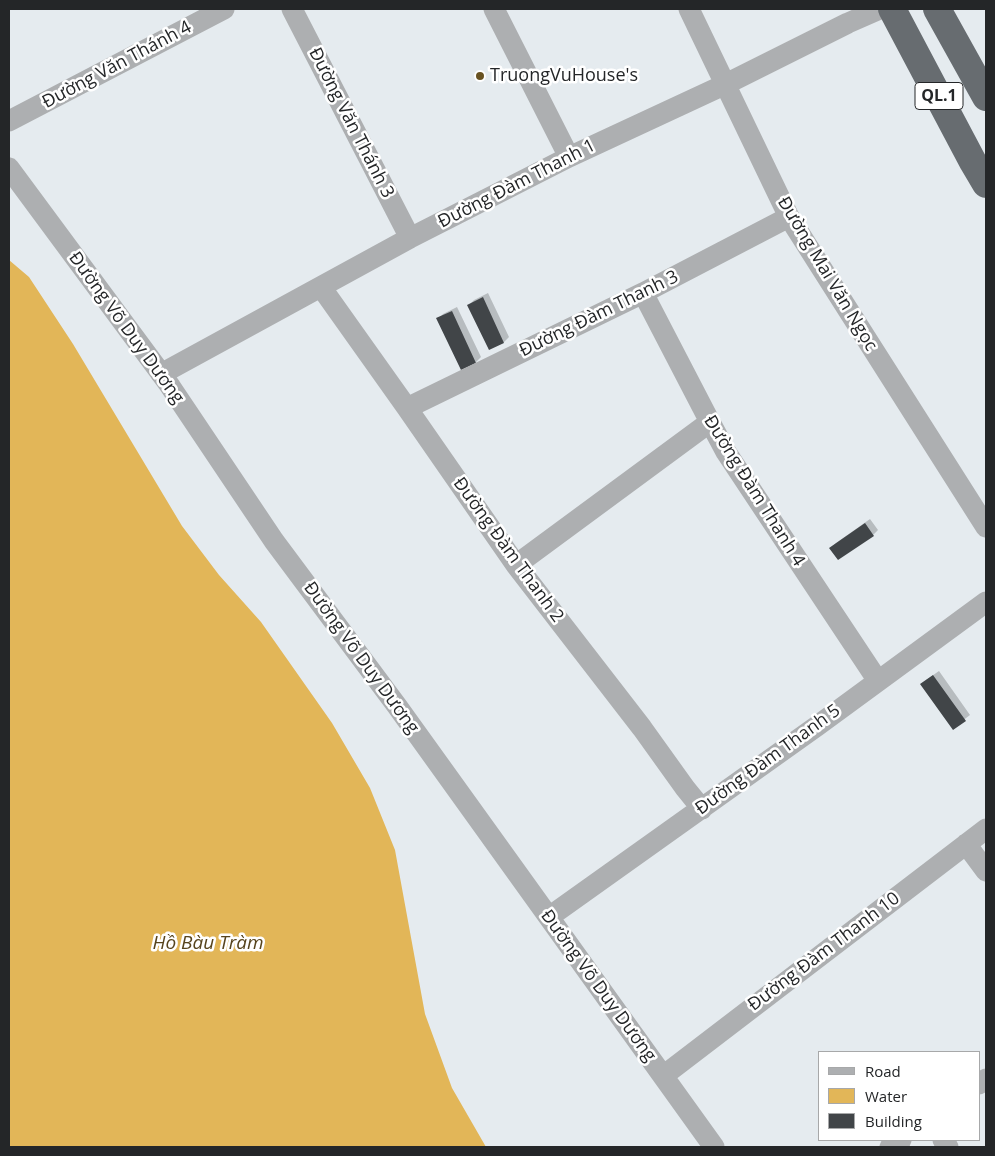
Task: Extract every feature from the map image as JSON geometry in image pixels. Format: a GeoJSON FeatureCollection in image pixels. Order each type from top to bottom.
{"type":"FeatureCollection","features":[{"type":"Feature","properties":{"kind":"highway","name":"QL.1"},"geometry":{"type":"LineString","coordinates":[[892,9],[986,184]]}},
{"type":"Feature","properties":{"kind":"highway","name":"QL.1"},"geometry":{"type":"LineString","coordinates":[[937,9],[986,98]]}},
{"type":"Feature","properties":{"kind":"street","name":"Đường Văn Thánh 4"},"geometry":{"type":"LineString","coordinates":[[9,121],[224,9]]}},
{"type":"Feature","properties":{"kind":"street","name":"Đường Văn Thánh 3"},"geometry":{"type":"LineString","coordinates":[[292,9],[410,238]]}},
{"type":"Feature","properties":{"kind":"street"},"geometry":{"type":"LineString","coordinates":[[494,9],[569,157]]}},
{"type":"Feature","properties":{"kind":"street","name":"Đường Mai Văn Ngọc"},"geometry":{"type":"LineString","coordinates":[[689,9],[789,217],[986,527]]}},
{"type":"Feature","properties":{"kind":"street","name":"Đường Đàm Thanh 1"},"geometry":{"type":"LineString","coordinates":[[161,374],[410,238],[569,157],[726,84],[880,9]]}},
{"type":"Feature","properties":{"kind":"street","name":"Đường Võ Duy Dương"},"geometry":{"type":"LineString","coordinates":[[9,168],[172,389],[274,541],[397,706],[714,1147]]}},
{"type":"Feature","properties":{"kind":"street","name":"Đường Đàm Thanh 3"},"geometry":{"type":"LineString","coordinates":[[407,408],[643,293],[789,217]]}},
{"type":"Feature","properties":{"kind":"street","name":"Đường Đàm Thanh 2"},"geometry":{"type":"LineString","coordinates":[[321,287],[516,566],[702,808]]}},
{"type":"Feature","properties":{"kind":"street","name":"Đường Đàm Thanh 4"},"geometry":{"type":"LineString","coordinates":[[643,293],[726,452],[878,681]]}},
{"type":"Feature","properties":{"kind":"street"},"geometry":{"type":"LineString","coordinates":[[516,566],[710,422]]}},
{"type":"Feature","properties":{"kind":"street","name":"Đường Đàm Thanh 5"},"geometry":{"type":"LineString","coordinates":[[549,917],[986,602]]}},
{"type":"Feature","properties":{"kind":"street","name":"Đường Đàm Thanh 10"},"geometry":{"type":"LineString","coordinates":[[663,1076],[986,829]]}},
{"type":"Feature","properties":{"kind":"street"},"geometry":{"type":"LineString","coordinates":[[966,844],[986,871]]}},
{"type":"Feature","properties":{"kind":"water","name":"Hồ Bàu Tràm"},"geometry":{"type":"Polygon","coordinates":[[[9,260],[29,277],[73,344],[182,526],[219,575],[261,622],[332,723],[370,788],[395,850],[425,1014],[452,1088],[486,1147],[9,1147],[9,260]]]}},
{"type":"Feature","properties":{"kind":"building"},"geometry":{"type":"Polygon","coordinates":[[[483,297],[504,343],[489,350],[467,305],[483,297]]]}},
{"type":"Feature","properties":{"kind":"building"},"geometry":{"type":"Polygon","coordinates":[[[452,311],[476,363],[461,370],[436,318],[452,311]]]}},
{"type":"Feature","properties":{"kind":"building"},"geometry":{"type":"Polygon","coordinates":[[[865,523],[874,536],[838,560],[829,548],[865,523]]]}},
{"type":"Feature","properties":{"kind":"building"},"geometry":{"type":"Polygon","coordinates":[[[933,675],[966,721],[953,730],[920,684],[933,675]]]}},
{"type":"Feature","properties":{"kind":"place","name":"TruongVuHouse's"},"geometry":{"type":"Point","coordinates":[480,76]}}]}
